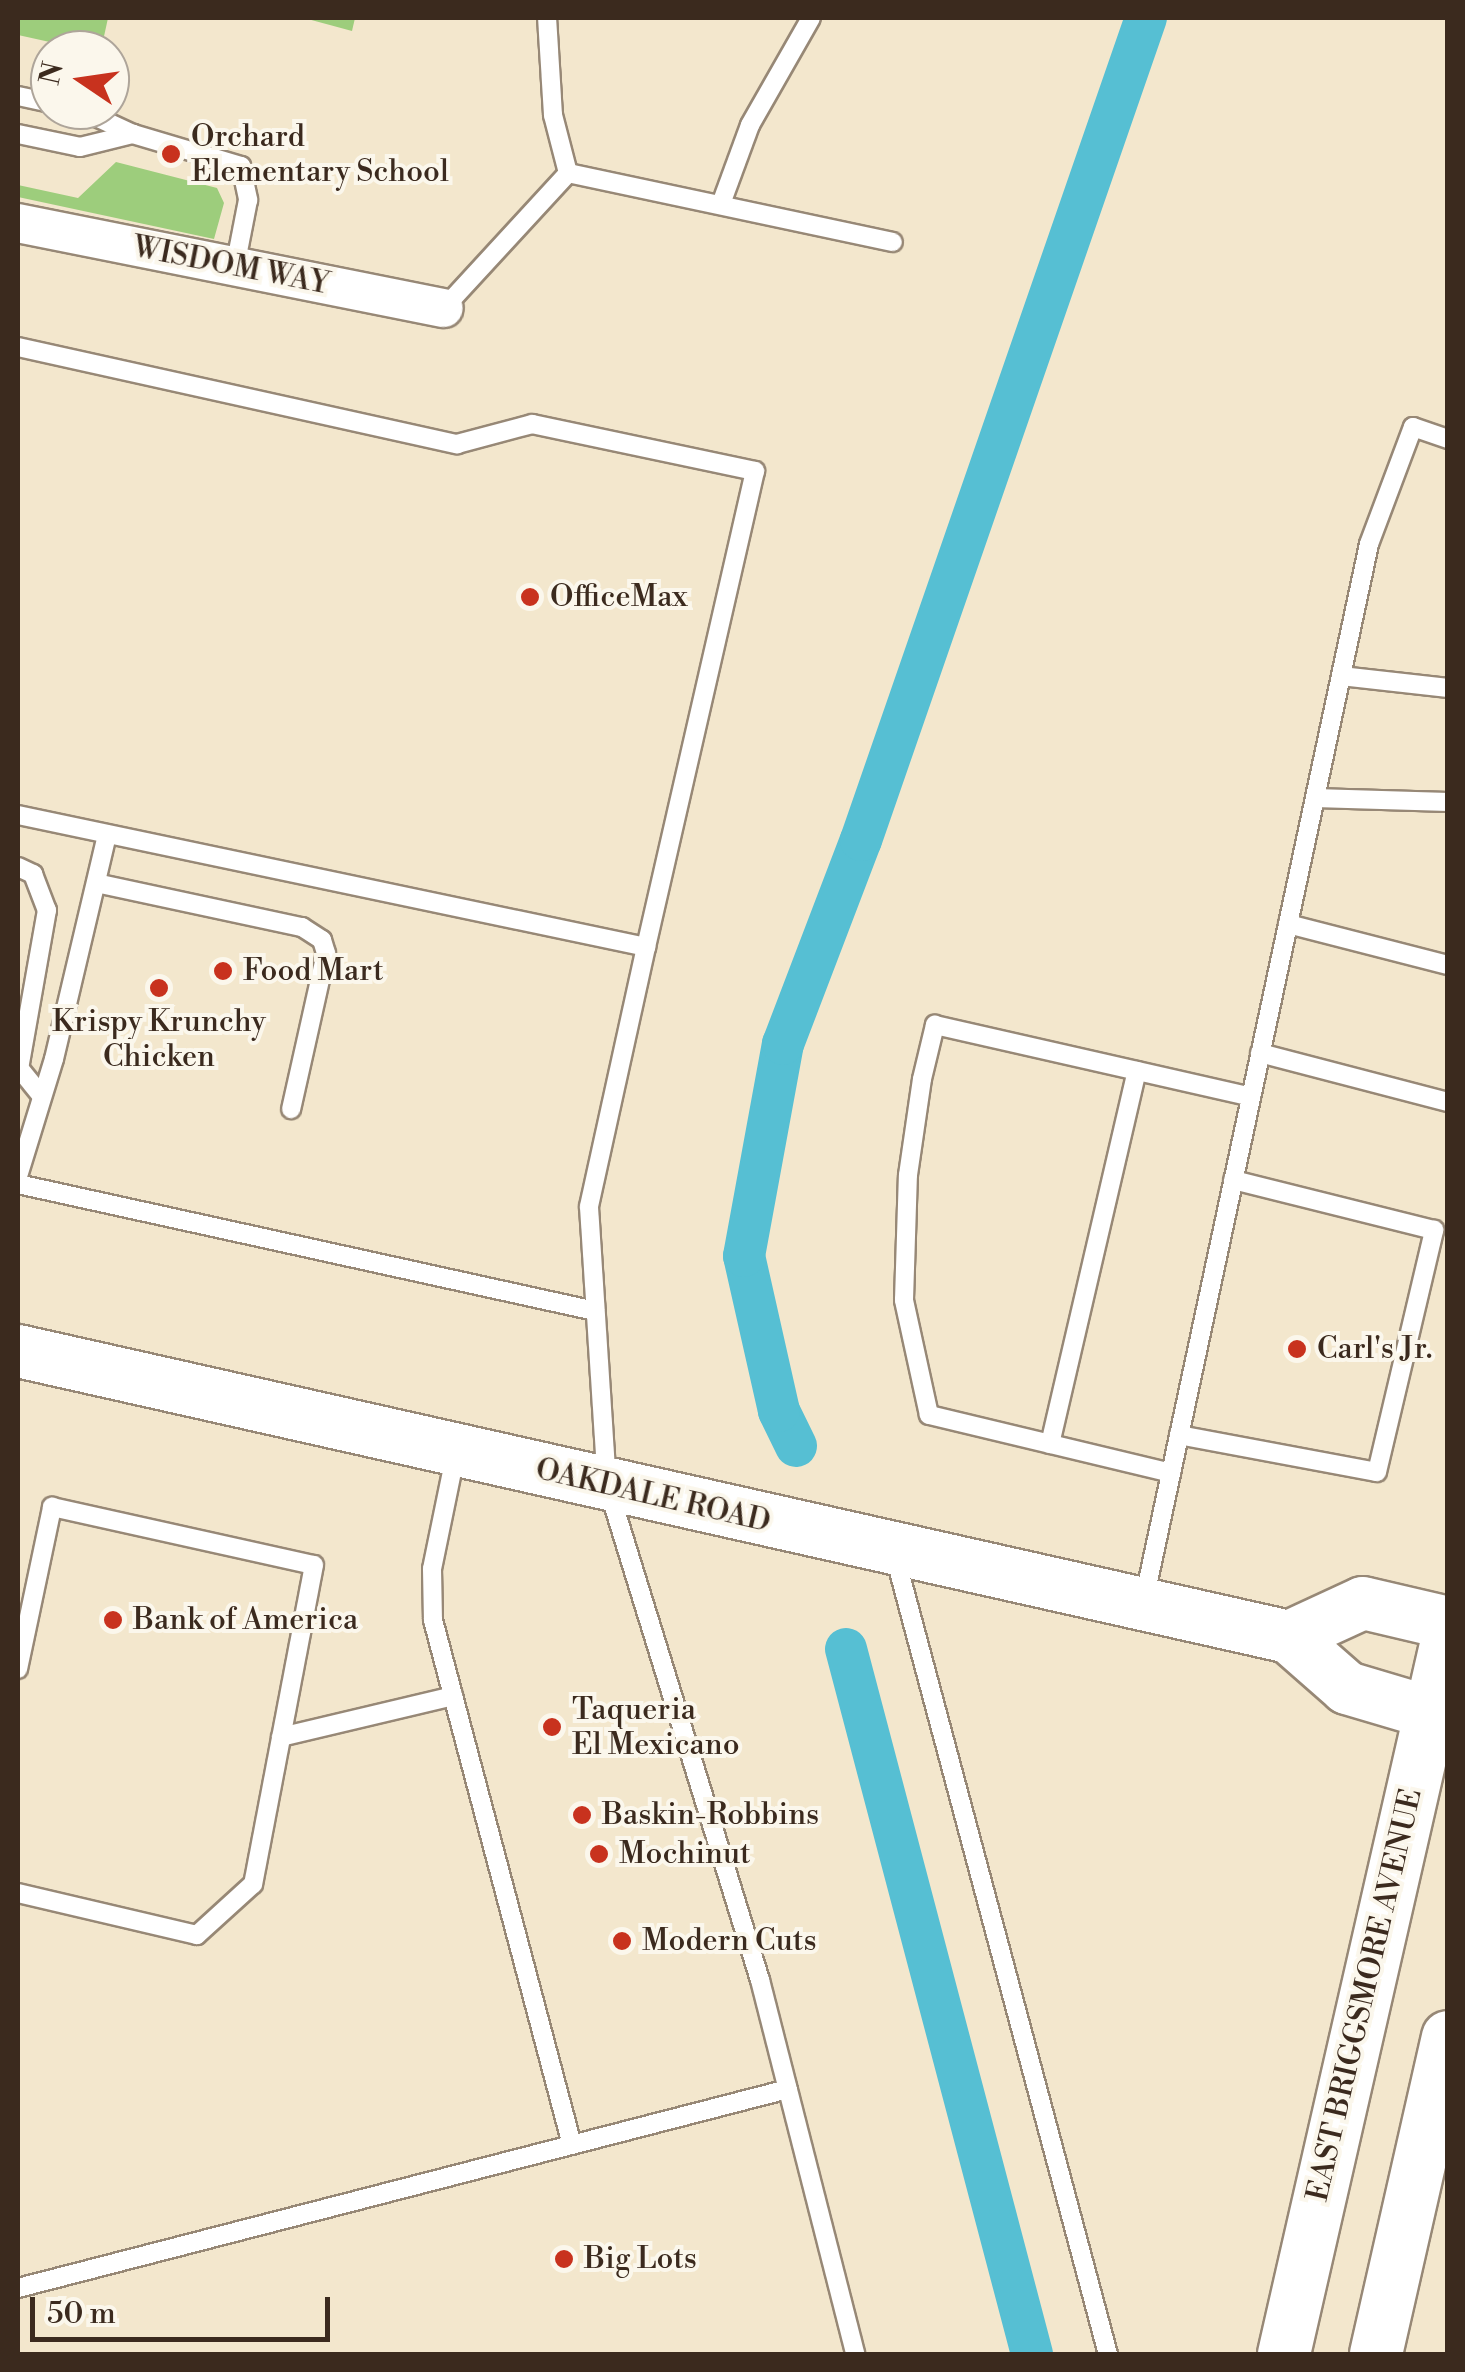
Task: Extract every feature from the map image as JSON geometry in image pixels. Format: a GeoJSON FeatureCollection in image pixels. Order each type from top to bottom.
{"type":"FeatureCollection","features":[{"type":"Feature","properties":{"kind":"main road","name":"OAKDALE ROAD"},"geometry":{"type":"LineString","coordinates":[[18,1352],[894,1551],[1144,1600],[1289,1637],[1347,1688],[1438,1716]]}},
{"type":"Feature","properties":{"kind":"main road"},"geometry":{"type":"LineString","coordinates":[[1289,1637],[1362,1604],[1448,1622]]}},
{"type":"Feature","properties":{"kind":"main road","name":"EAST BRIGGSMORE AVENUE"},"geometry":{"type":"LineString","coordinates":[[1284,2354],[1438,1716],[1448,1636]]}},
{"type":"Feature","properties":{"kind":"main road"},"geometry":{"type":"LineString","coordinates":[[1376,2354],[1448,2036]]}},
{"type":"Feature","properties":{"kind":"street","name":"WISDOM WAY"},"geometry":{"type":"LineString","coordinates":[[18,223],[444,308]]}},
{"type":"Feature","properties":{"kind":"lane"},"geometry":{"type":"LineString","coordinates":[[547,18],[553,115],[568,173]]}},
{"type":"Feature","properties":{"kind":"lane"},"geometry":{"type":"LineString","coordinates":[[721,204],[750,126],[811,18]]}},
{"type":"Feature","properties":{"kind":"lane"},"geometry":{"type":"LineString","coordinates":[[124,130],[241,166],[248,200],[235,268]]}},
{"type":"Feature","properties":{"kind":"lane"},"geometry":{"type":"LineString","coordinates":[[18,134],[80,147],[133,134]]}},
{"type":"Feature","properties":{"kind":"lane"},"geometry":{"type":"LineString","coordinates":[[568,173],[893,242]]}},
{"type":"Feature","properties":{"kind":"lane"},"geometry":{"type":"LineString","coordinates":[[444,308],[568,173]]}},
{"type":"Feature","properties":{"kind":"lane"},"geometry":{"type":"LineString","coordinates":[[18,347],[458,444],[532,424],[755,471],[589,1207],[594,1310],[607,1484],[788,2089],[855,2354]]}},
{"type":"Feature","properties":{"kind":"lane"},"geometry":{"type":"LineString","coordinates":[[1144,1600],[1368,544],[1414,427],[1448,439]]}},
{"type":"Feature","properties":{"kind":"lane"},"geometry":{"type":"LineString","coordinates":[[1341,676],[1448,688]]}},
{"type":"Feature","properties":{"kind":"lane"},"geometry":{"type":"LineString","coordinates":[[1315,798],[1448,802]]}},
{"type":"Feature","properties":{"kind":"lane"},"geometry":{"type":"LineString","coordinates":[[18,816],[646,947]]}},
{"type":"Feature","properties":{"kind":"lane"},"geometry":{"type":"LineString","coordinates":[[18,1176],[108,834]]}},
{"type":"Feature","properties":{"kind":"lane"},"geometry":{"type":"LineString","coordinates":[[18,868],[44,890],[47,910],[18,1068],[42,1096]]}},
{"type":"Feature","properties":{"kind":"lane"},"geometry":{"type":"LineString","coordinates":[[96,883],[302,927],[322,940],[326,952],[292,1109]]}},
{"type":"Feature","properties":{"kind":"lane"},"geometry":{"type":"LineString","coordinates":[[1288,924],[1448,965]]}},
{"type":"Feature","properties":{"kind":"lane"},"geometry":{"type":"LineString","coordinates":[[1171,1473],[929,1415],[904,1300],[908,1175],[922,1080],[936,1025],[1251,1096]]}},
{"type":"Feature","properties":{"kind":"lane"},"geometry":{"type":"LineString","coordinates":[[1260,1053],[1448,1102]]}},
{"type":"Feature","properties":{"kind":"lane"},"geometry":{"type":"LineString","coordinates":[[1050,1444],[1137,1071]]}},
{"type":"Feature","properties":{"kind":"lane"},"geometry":{"type":"LineString","coordinates":[[1179,1434],[1376,1472],[1434,1230],[1234,1180]]}},
{"type":"Feature","properties":{"kind":"lane"},"geometry":{"type":"LineString","coordinates":[[18,1184],[594,1310]]}},
{"type":"Feature","properties":{"kind":"lane"},"geometry":{"type":"LineString","coordinates":[[456,1451],[429,1594],[572,2145]]}},
{"type":"Feature","properties":{"kind":"lane"},"geometry":{"type":"LineString","coordinates":[[18,1669],[52,1507],[314,1565],[253,1884],[197,1935],[18,1892]]}},
{"type":"Feature","properties":{"kind":"lane"},"geometry":{"type":"LineString","coordinates":[[894,1551],[1108,2354]]}},
{"type":"Feature","properties":{"kind":"lane"},"geometry":{"type":"LineString","coordinates":[[281,1737],[453,1696]]}},
{"type":"Feature","properties":{"kind":"lane"},"geometry":{"type":"LineString","coordinates":[[18,2288],[788,2089]]}},
{"type":"Feature","properties":{"kind":"green space"},"geometry":{"type":"Polygon","coordinates":[[[18,18],[108,18],[105,30],[30,30],[30,38],[18,35],[18,18]]]}},
{"type":"Feature","properties":{"kind":"green space"},"geometry":{"type":"Polygon","coordinates":[[[304,18],[355,18],[352,31],[304,18]]]}},
{"type":"Feature","properties":{"kind":"green space"},"geometry":{"type":"Polygon","coordinates":[[[116,162],[217,188],[224,203],[214,239],[18,197],[18,185],[78,198],[116,162]]]}},
{"type":"Feature","properties":{"kind":"waterway"},"geometry":{"type":"LineString","coordinates":[[796,1446],[779,1411],[744,1256],[783,1044],[861,840],[1146,18]]}},
{"type":"Feature","properties":{"kind":"waterway"},"geometry":{"type":"LineString","coordinates":[[846,1649],[1032,2354]]}},
{"type":"Feature","properties":{"kind":"place","name":"Orchard Elementary School"},"geometry":{"type":"Point","coordinates":[171,154]}},
{"type":"Feature","properties":{"kind":"place","name":"OfficeMax"},"geometry":{"type":"Point","coordinates":[530,597]}},
{"type":"Feature","properties":{"kind":"place","name":"Food Mart"},"geometry":{"type":"Point","coordinates":[223,971]}},
{"type":"Feature","properties":{"kind":"place","name":"Krispy Krunchy Chicken"},"geometry":{"type":"Point","coordinates":[159,988]}},
{"type":"Feature","properties":{"kind":"place","name":"Carl's Jr."},"geometry":{"type":"Point","coordinates":[1297,1349]}},
{"type":"Feature","properties":{"kind":"place","name":"Bank of America"},"geometry":{"type":"Point","coordinates":[113,1620]}},
{"type":"Feature","properties":{"kind":"place","name":"Taqueria El Mexicano"},"geometry":{"type":"Point","coordinates":[552,1727]}},
{"type":"Feature","properties":{"kind":"place","name":"Baskin-Robbins"},"geometry":{"type":"Point","coordinates":[582,1815]}},
{"type":"Feature","properties":{"kind":"place","name":"Mochinut"},"geometry":{"type":"Point","coordinates":[599,1854]}},
{"type":"Feature","properties":{"kind":"place","name":"Modern Cuts"},"geometry":{"type":"Point","coordinates":[622,1941]}},
{"type":"Feature","properties":{"kind":"place","name":"Big Lots"},"geometry":{"type":"Point","coordinates":[564,2259]}}]}
